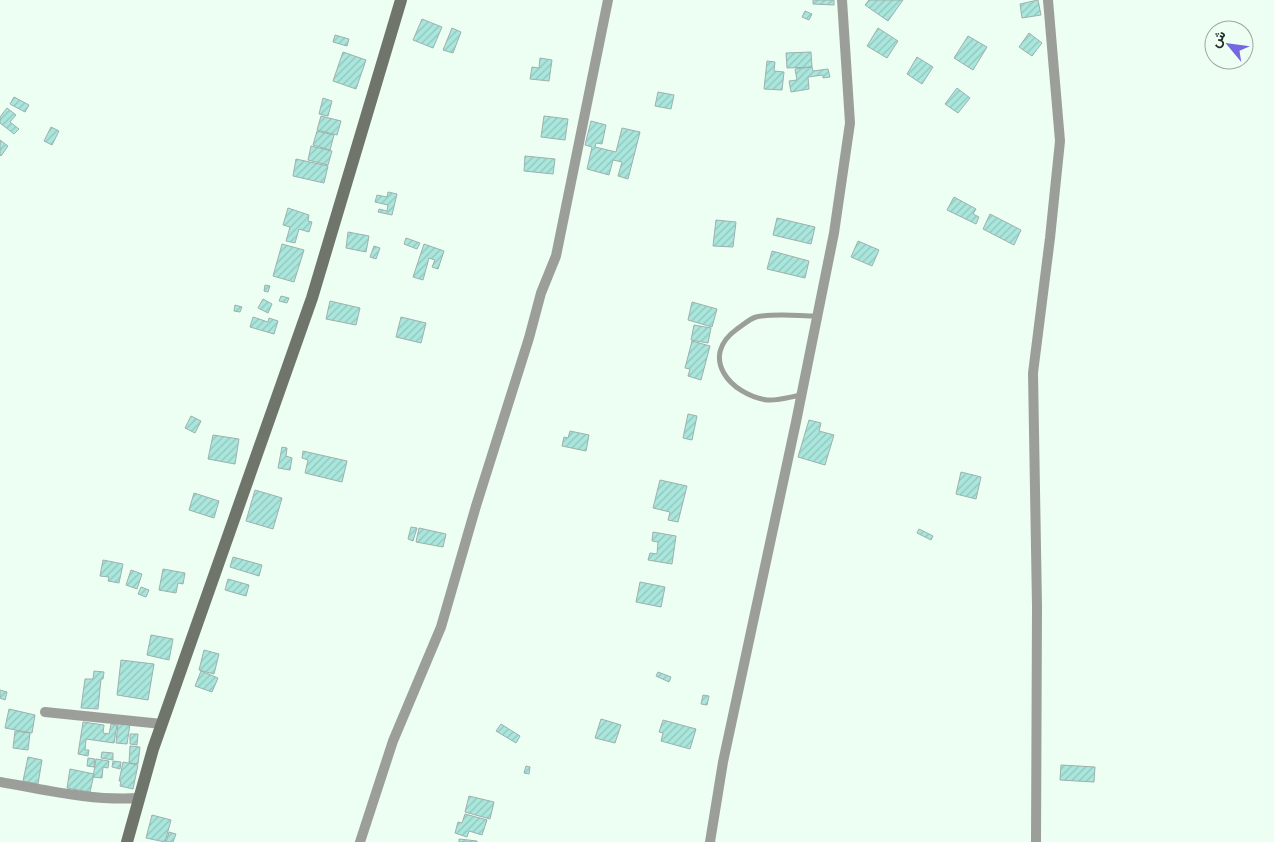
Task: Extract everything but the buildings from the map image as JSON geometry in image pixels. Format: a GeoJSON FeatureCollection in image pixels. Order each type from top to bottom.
{"type":"FeatureCollection","features":[{"type":"Feature","properties":{"kind":"street"},"geometry":{"type":"LineString","coordinates":[[127,842],[162,724],[312,298],[401,0]]}},
{"type":"Feature","properties":{"kind":"street"},"geometry":{"type":"LineString","coordinates":[[360,842],[393,741],[441,627],[541,293],[556,256],[608,0]]}},
{"type":"Feature","properties":{"kind":"street"},"geometry":{"type":"LineString","coordinates":[[710,842],[723,762],[802,395],[834,233],[850,123],[842,0]]}},
{"type":"Feature","properties":{"kind":"street"},"geometry":{"type":"LineString","coordinates":[[1036,842],[1037,606],[1033,373],[1060,141],[1048,0]]}},
{"type":"Feature","properties":{"kind":"street"},"geometry":{"type":"LineString","coordinates":[[45,712],[162,724]]}},
{"type":"Feature","properties":{"kind":"street"},"geometry":{"type":"LineString","coordinates":[[0,782],[95,799],[139,798]]}},
{"type":"Feature","properties":{"kind":"lane"},"geometry":{"type":"LineString","coordinates":[[802,395],[767,400],[748,394],[728,380],[718,362],[720,350],[727,336],[754,318],[817,316]]}}]}
